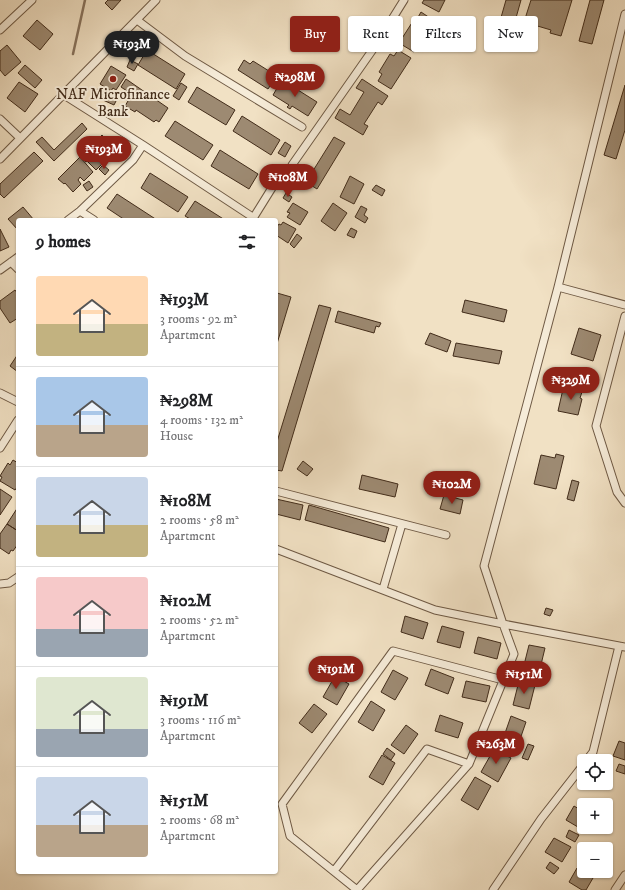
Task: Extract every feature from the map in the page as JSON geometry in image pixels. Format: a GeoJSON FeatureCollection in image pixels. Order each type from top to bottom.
{"type":"FeatureCollection","features":[{"type":"Feature","properties":{"kind":"street"},"geometry":{"type":"LineString","coordinates":[[0,30],[32,0]]}},
{"type":"Feature","properties":{"kind":"street"},"geometry":{"type":"LineString","coordinates":[[0,159],[156,0]]}},
{"type":"Feature","properties":{"kind":"street"},"geometry":{"type":"LineString","coordinates":[[292,165],[376,45],[404,0]]}},
{"type":"Feature","properties":{"kind":"street"},"geometry":{"type":"LineString","coordinates":[[503,680],[393,651],[282,804],[290,836],[357,890],[469,764],[514,654],[484,566],[558,287],[625,14]]}},
{"type":"Feature","properties":{"kind":"street"},"geometry":{"type":"LineString","coordinates":[[137,20],[185,56],[302,127]]}},
{"type":"Feature","properties":{"kind":"street"},"geometry":{"type":"LineString","coordinates":[[64,95],[143,145],[252,218]]}},
{"type":"Feature","properties":{"kind":"street"},"geometry":{"type":"LineString","coordinates":[[0,119],[20,138]]}},
{"type":"Feature","properties":{"kind":"street"},"geometry":{"type":"LineString","coordinates":[[71,218],[80,211],[133,160],[143,145]]}},
{"type":"Feature","properties":{"kind":"street"},"geometry":{"type":"LineString","coordinates":[[254,218],[275,183]]}},
{"type":"Feature","properties":{"kind":"street"},"geometry":{"type":"LineString","coordinates":[[80,211],[91,218]]}},
{"type":"Feature","properties":{"kind":"street"},"geometry":{"type":"LineString","coordinates":[[0,270],[16,258]]}},
{"type":"Feature","properties":{"kind":"street"},"geometry":{"type":"LineString","coordinates":[[11,262],[16,267]]}},
{"type":"Feature","properties":{"kind":"street"},"geometry":{"type":"LineString","coordinates":[[558,287],[625,305]]}},
{"type":"Feature","properties":{"kind":"street"},"geometry":{"type":"LineString","coordinates":[[625,316],[596,426],[617,492],[625,503]]}},
{"type":"Feature","properties":{"kind":"street"},"geometry":{"type":"LineString","coordinates":[[0,393],[16,401]]}},
{"type":"Feature","properties":{"kind":"street"},"geometry":{"type":"LineString","coordinates":[[0,448],[16,423]]}},
{"type":"Feature","properties":{"kind":"street"},"geometry":{"type":"LineString","coordinates":[[278,492],[446,535]]}},
{"type":"Feature","properties":{"kind":"street"},"geometry":{"type":"LineString","coordinates":[[383,590],[402,524]]}},
{"type":"Feature","properties":{"kind":"street"},"geometry":{"type":"LineString","coordinates":[[278,550],[435,610],[622,646],[591,754]]}},
{"type":"Feature","properties":{"kind":"street"},"geometry":{"type":"LineString","coordinates":[[0,584],[9,584],[16,579]]}},
{"type":"Feature","properties":{"kind":"street"},"geometry":{"type":"LineString","coordinates":[[334,871],[427,749],[469,764]]}},
{"type":"Feature","properties":{"kind":"street"},"geometry":{"type":"LineString","coordinates":[[493,890],[540,819],[577,773]]}},
{"type":"Feature","properties":{"kind":"street"},"geometry":{"type":"LineString","coordinates":[[615,890],[625,875]]}},
{"type":"Feature","properties":{"kind":"building"},"geometry":{"type":"Polygon","coordinates":[[[108,0],[121,0],[112,10],[105,3],[108,0]]]}},
{"type":"Feature","properties":{"kind":"building"},"geometry":{"type":"Polygon","coordinates":[[[424,0],[445,0],[439,12],[422,3],[424,0]]]}},
{"type":"Feature","properties":{"kind":"building"},"geometry":{"type":"Polygon","coordinates":[[[506,0],[521,0],[517,16],[501,16],[506,0]]]}},
{"type":"Feature","properties":{"kind":"building"},"geometry":{"type":"Polygon","coordinates":[[[531,0],[572,0],[561,36],[550,33],[551,30],[538,26],[538,16],[526,16],[531,0]]]}},
{"type":"Feature","properties":{"kind":"building"},"geometry":{"type":"Polygon","coordinates":[[[590,0],[604,0],[592,44],[579,41],[590,0]]]}},
{"type":"Feature","properties":{"kind":"building"},"geometry":{"type":"Polygon","coordinates":[[[421,12],[427,16],[419,16],[421,12]]]}},
{"type":"Feature","properties":{"kind":"building"},"geometry":{"type":"Polygon","coordinates":[[[37,20],[53,34],[40,50],[23,36],[37,20]]]}},
{"type":"Feature","properties":{"kind":"building"},"geometry":{"type":"Polygon","coordinates":[[[411,24],[411,50],[403,45],[403,37],[411,24]]]}},
{"type":"Feature","properties":{"kind":"building"},"geometry":{"type":"Polygon","coordinates":[[[7,45],[21,62],[5,76],[0,70],[0,51],[7,45]]]}},
{"type":"Feature","properties":{"kind":"building"},"geometry":{"type":"Polygon","coordinates":[[[147,50],[185,74],[176,89],[138,65],[147,50]]]}},
{"type":"Feature","properties":{"kind":"building"},"geometry":{"type":"Polygon","coordinates":[[[397,52],[401,52],[411,58],[391,89],[378,81],[382,74],[379,72],[390,54],[394,56],[397,52]]]}},
{"type":"Feature","properties":{"kind":"building"},"geometry":{"type":"Polygon","coordinates":[[[130,60],[138,64],[134,71],[127,67],[130,60]]]}},
{"type":"Feature","properties":{"kind":"building"},"geometry":{"type":"Polygon","coordinates":[[[244,60],[250,64],[253,61],[269,71],[267,76],[274,80],[268,89],[238,70],[244,60]]]}},
{"type":"Feature","properties":{"kind":"building"},"geometry":{"type":"Polygon","coordinates":[[[25,65],[42,80],[35,88],[18,73],[25,65]]]}},
{"type":"Feature","properties":{"kind":"building","name":"NAF Microfinance Bank"},"geometry":{"type":"Polygon","coordinates":[[[111,66],[126,75],[116,90],[113,88],[111,91],[100,84],[111,66]]]}},
{"type":"Feature","properties":{"kind":"building"},"geometry":{"type":"Polygon","coordinates":[[[126,79],[168,108],[159,122],[156,120],[154,122],[136,110],[135,112],[125,106],[128,101],[123,97],[127,91],[121,87],[126,79]]]}},
{"type":"Feature","properties":{"kind":"building"},"geometry":{"type":"Polygon","coordinates":[[[362,79],[388,96],[382,105],[378,102],[364,124],[368,126],[363,135],[335,118],[340,109],[350,115],[364,92],[356,88],[362,79]]]}},
{"type":"Feature","properties":{"kind":"building"},"geometry":{"type":"Polygon","coordinates":[[[282,80],[317,102],[308,116],[292,106],[290,109],[287,107],[289,105],[273,95],[282,80]]]}},
{"type":"Feature","properties":{"kind":"building"},"geometry":{"type":"Polygon","coordinates":[[[19,82],[38,94],[25,112],[7,98],[19,82]]]}},
{"type":"Feature","properties":{"kind":"building"},"geometry":{"type":"Polygon","coordinates":[[[181,83],[187,87],[179,100],[173,96],[181,83]]]}},
{"type":"Feature","properties":{"kind":"building"},"geometry":{"type":"Polygon","coordinates":[[[625,85],[625,130],[616,159],[604,155],[625,85]]]}},
{"type":"Feature","properties":{"kind":"building"},"geometry":{"type":"Polygon","coordinates":[[[197,87],[235,110],[226,125],[188,102],[197,87]]]}},
{"type":"Feature","properties":{"kind":"building"},"geometry":{"type":"Polygon","coordinates":[[[97,89],[118,97],[114,105],[94,96],[97,89]]]}},
{"type":"Feature","properties":{"kind":"building"},"geometry":{"type":"Polygon","coordinates":[[[242,116],[280,140],[271,155],[233,131],[242,116]]]}},
{"type":"Feature","properties":{"kind":"building"},"geometry":{"type":"Polygon","coordinates":[[[175,121],[213,145],[203,160],[165,136],[175,121]]]}},
{"type":"Feature","properties":{"kind":"building"},"geometry":{"type":"Polygon","coordinates":[[[82,123],[87,129],[54,161],[36,142],[42,137],[54,150],[82,123]]]}},
{"type":"Feature","properties":{"kind":"building"},"geometry":{"type":"Polygon","coordinates":[[[102,135],[115,150],[106,159],[102,155],[100,158],[104,162],[96,170],[87,161],[86,162],[80,157],[102,135]]]}},
{"type":"Feature","properties":{"kind":"building"},"geometry":{"type":"Polygon","coordinates":[[[334,137],[345,143],[317,189],[306,182],[334,137]]]}},
{"type":"Feature","properties":{"kind":"building"},"geometry":{"type":"Polygon","coordinates":[[[285,142],[291,146],[285,157],[278,153],[285,142]]]}},
{"type":"Feature","properties":{"kind":"building"},"geometry":{"type":"Polygon","coordinates":[[[220,150],[258,174],[249,189],[211,166],[220,150]]]}},
{"type":"Feature","properties":{"kind":"building"},"geometry":{"type":"Polygon","coordinates":[[[34,152],[43,161],[4,198],[0,194],[0,184],[34,152]]]}},
{"type":"Feature","properties":{"kind":"building"},"geometry":{"type":"Polygon","coordinates":[[[80,157],[93,172],[84,181],[80,177],[78,180],[81,184],[73,192],[65,183],[64,184],[58,179],[80,157]]]}},
{"type":"Feature","properties":{"kind":"building"},"geometry":{"type":"Polygon","coordinates":[[[103,165],[109,170],[105,175],[99,169],[103,165]]]}},
{"type":"Feature","properties":{"kind":"building"},"geometry":{"type":"Polygon","coordinates":[[[268,170],[272,172],[267,182],[262,179],[268,170]]]}},
{"type":"Feature","properties":{"kind":"building"},"geometry":{"type":"Polygon","coordinates":[[[150,173],[188,197],[178,212],[141,188],[150,173]]]}},
{"type":"Feature","properties":{"kind":"building"},"geometry":{"type":"Polygon","coordinates":[[[350,176],[364,184],[354,204],[340,197],[350,176]]]}},
{"type":"Feature","properties":{"kind":"building"},"geometry":{"type":"Polygon","coordinates":[[[89,181],[93,187],[87,191],[83,185],[89,181]]]}},
{"type":"Feature","properties":{"kind":"building"},"geometry":{"type":"Polygon","coordinates":[[[376,185],[385,190],[382,196],[372,190],[376,185]]]}},
{"type":"Feature","properties":{"kind":"building"},"geometry":{"type":"Polygon","coordinates":[[[286,193],[292,197],[289,202],[283,198],[286,193]]]}},
{"type":"Feature","properties":{"kind":"building"},"geometry":{"type":"Polygon","coordinates":[[[117,194],[154,218],[122,218],[107,208],[117,194]]]}},
{"type":"Feature","properties":{"kind":"building"},"geometry":{"type":"Polygon","coordinates":[[[195,201],[222,218],[188,218],[185,216],[195,201]]]}},
{"type":"Feature","properties":{"kind":"building"},"geometry":{"type":"Polygon","coordinates":[[[293,203],[308,212],[300,225],[287,217],[290,213],[287,212],[293,203]]]}},
{"type":"Feature","properties":{"kind":"building"},"geometry":{"type":"Polygon","coordinates":[[[333,203],[347,213],[335,231],[321,221],[333,203]]]}},
{"type":"Feature","properties":{"kind":"building"},"geometry":{"type":"Polygon","coordinates":[[[361,206],[367,209],[364,215],[368,218],[365,223],[355,217],[361,206]]]}},
{"type":"Feature","properties":{"kind":"building"},"geometry":{"type":"Polygon","coordinates":[[[23,207],[32,218],[16,218],[16,228],[8,219],[23,207]]]}},
{"type":"Feature","properties":{"kind":"building"},"geometry":{"type":"Polygon","coordinates":[[[283,222],[296,229],[288,243],[278,236],[278,225],[279,224],[281,225],[283,222]]]}},
{"type":"Feature","properties":{"kind":"building"},"geometry":{"type":"Polygon","coordinates":[[[351,228],[357,231],[354,238],[347,235],[351,228]]]}},
{"type":"Feature","properties":{"kind":"building"},"geometry":{"type":"Polygon","coordinates":[[[0,229],[9,247],[0,251],[0,229]]]}},
{"type":"Feature","properties":{"kind":"building"},"geometry":{"type":"Polygon","coordinates":[[[297,234],[302,238],[294,248],[290,244],[297,234]]]}},
{"type":"Feature","properties":{"kind":"building"},"geometry":{"type":"Polygon","coordinates":[[[15,290],[16,319],[10,323],[0,308],[0,301],[15,290]]]}},
{"type":"Feature","properties":{"kind":"building"},"geometry":{"type":"Polygon","coordinates":[[[278,293],[291,297],[278,340],[278,293]]]}},
{"type":"Feature","properties":{"kind":"building"},"geometry":{"type":"Polygon","coordinates":[[[465,300],[507,310],[504,322],[462,312],[465,300]]]}},
{"type":"Feature","properties":{"kind":"building"},"geometry":{"type":"Polygon","coordinates":[[[319,305],[331,308],[282,471],[278,470],[278,438],[319,305]]]}},
{"type":"Feature","properties":{"kind":"building"},"geometry":{"type":"Polygon","coordinates":[[[338,311],[381,323],[379,327],[376,326],[374,333],[335,322],[338,311]]]}},
{"type":"Feature","properties":{"kind":"building"},"geometry":{"type":"Polygon","coordinates":[[[579,328],[601,335],[593,361],[571,354],[579,328]]]}},
{"type":"Feature","properties":{"kind":"building"},"geometry":{"type":"Polygon","coordinates":[[[430,333],[451,341],[447,352],[425,344],[430,333]]]}},
{"type":"Feature","properties":{"kind":"building"},"geometry":{"type":"Polygon","coordinates":[[[456,343],[502,351],[499,364],[453,356],[456,343]]]}},
{"type":"Feature","properties":{"kind":"building"},"geometry":{"type":"Polygon","coordinates":[[[16,357],[16,370],[10,366],[16,357]]]}},
{"type":"Feature","properties":{"kind":"building"},"geometry":{"type":"Polygon","coordinates":[[[573,387],[583,389],[580,398],[582,399],[578,415],[558,411],[563,389],[572,391],[573,387]]]}},
{"type":"Feature","properties":{"kind":"building"},"geometry":{"type":"Polygon","coordinates":[[[556,454],[564,456],[556,489],[534,484],[541,455],[555,458],[556,454]]]}},
{"type":"Feature","properties":{"kind":"building"},"geometry":{"type":"Polygon","coordinates":[[[13,460],[16,462],[15,490],[0,481],[2,477],[0,476],[8,463],[10,465],[13,460]]]}},
{"type":"Feature","properties":{"kind":"building"},"geometry":{"type":"Polygon","coordinates":[[[303,461],[313,469],[307,476],[297,469],[303,461]]]}},
{"type":"Feature","properties":{"kind":"building"},"geometry":{"type":"Polygon","coordinates":[[[362,475],[398,484],[395,497],[359,489],[362,475]]]}},
{"type":"Feature","properties":{"kind":"building"},"geometry":{"type":"Polygon","coordinates":[[[572,480],[579,482],[574,501],[567,499],[572,480]]]}},
{"type":"Feature","properties":{"kind":"building"},"geometry":{"type":"Polygon","coordinates":[[[0,489],[12,497],[0,515],[0,489]]]}},
{"type":"Feature","properties":{"kind":"building"},"geometry":{"type":"Polygon","coordinates":[[[444,495],[463,500],[460,514],[440,509],[444,495]]]}},
{"type":"Feature","properties":{"kind":"building"},"geometry":{"type":"Polygon","coordinates":[[[278,499],[303,505],[300,520],[278,514],[278,499]]]}},
{"type":"Feature","properties":{"kind":"building"},"geometry":{"type":"Polygon","coordinates":[[[309,505],[389,528],[385,542],[305,520],[309,505]]]}},
{"type":"Feature","properties":{"kind":"building"},"geometry":{"type":"Polygon","coordinates":[[[16,510],[16,530],[7,524],[16,510]]]}},
{"type":"Feature","properties":{"kind":"building"},"geometry":{"type":"Polygon","coordinates":[[[7,524],[16,530],[16,547],[13,551],[11,550],[9,554],[0,548],[0,534],[7,524]]]}},
{"type":"Feature","properties":{"kind":"building"},"geometry":{"type":"Polygon","coordinates":[[[546,608],[553,610],[550,616],[544,614],[546,608]]]}},
{"type":"Feature","properties":{"kind":"building"},"geometry":{"type":"Polygon","coordinates":[[[405,616],[428,623],[423,639],[401,632],[405,616]]]}},
{"type":"Feature","properties":{"kind":"building"},"geometry":{"type":"Polygon","coordinates":[[[442,626],[464,632],[460,648],[437,642],[442,626]]]}},
{"type":"Feature","properties":{"kind":"building"},"geometry":{"type":"Polygon","coordinates":[[[478,637],[501,643],[497,659],[474,653],[478,637]]]}},
{"type":"Feature","properties":{"kind":"building"},"geometry":{"type":"Polygon","coordinates":[[[529,645],[545,648],[539,673],[523,669],[529,645]]]}},
{"type":"Feature","properties":{"kind":"building"},"geometry":{"type":"Polygon","coordinates":[[[431,669],[454,678],[448,694],[425,685],[431,669]]]}},
{"type":"Feature","properties":{"kind":"building"},"geometry":{"type":"Polygon","coordinates":[[[393,670],[408,678],[395,700],[381,692],[393,670]]]}},
{"type":"Feature","properties":{"kind":"building"},"geometry":{"type":"Polygon","coordinates":[[[335,676],[349,684],[337,705],[323,697],[335,676]]]}},
{"type":"Feature","properties":{"kind":"building"},"geometry":{"type":"Polygon","coordinates":[[[466,681],[490,686],[486,702],[462,697],[466,681]]]}},
{"type":"Feature","properties":{"kind":"building"},"geometry":{"type":"Polygon","coordinates":[[[519,681],[535,685],[529,709],[513,705],[519,681]]]}},
{"type":"Feature","properties":{"kind":"building"},"geometry":{"type":"Polygon","coordinates":[[[371,701],[385,710],[373,731],[358,722],[371,701]]]}},
{"type":"Feature","properties":{"kind":"building"},"geometry":{"type":"Polygon","coordinates":[[[314,704],[327,714],[312,733],[299,723],[314,704]]]}},
{"type":"Feature","properties":{"kind":"building"},"geometry":{"type":"Polygon","coordinates":[[[440,715],[463,723],[458,738],[435,731],[440,715]]]}},
{"type":"Feature","properties":{"kind":"building"},"geometry":{"type":"Polygon","coordinates":[[[511,716],[526,722],[518,745],[503,739],[511,716]]]}},
{"type":"Feature","properties":{"kind":"building"},"geometry":{"type":"Polygon","coordinates":[[[406,725],[418,734],[404,754],[391,745],[406,725]]]}},
{"type":"Feature","properties":{"kind":"building"},"geometry":{"type":"Polygon","coordinates":[[[619,741],[625,743],[625,760],[613,756],[619,741]]]}},
{"type":"Feature","properties":{"kind":"building"},"geometry":{"type":"Polygon","coordinates":[[[528,744],[534,746],[528,760],[522,758],[528,744]]]}},
{"type":"Feature","properties":{"kind":"building"},"geometry":{"type":"Polygon","coordinates":[[[387,748],[395,754],[391,760],[383,754],[387,748]]]}},
{"type":"Feature","properties":{"kind":"building"},"geometry":{"type":"Polygon","coordinates":[[[494,749],[511,758],[498,782],[481,772],[494,749]]]}},
{"type":"Feature","properties":{"kind":"building"},"geometry":{"type":"Polygon","coordinates":[[[382,755],[395,763],[383,785],[369,777],[382,755]]]}},
{"type":"Feature","properties":{"kind":"building"},"geometry":{"type":"Polygon","coordinates":[[[619,764],[625,766],[625,774],[616,771],[619,764]]]}},
{"type":"Feature","properties":{"kind":"building"},"geometry":{"type":"Polygon","coordinates":[[[475,777],[491,786],[478,810],[461,800],[475,777]]]}},
{"type":"Feature","properties":{"kind":"building"},"geometry":{"type":"Polygon","coordinates":[[[574,806],[577,808],[577,826],[566,820],[574,806]]]}},
{"type":"Feature","properties":{"kind":"building"},"geometry":{"type":"Polygon","coordinates":[[[569,830],[579,835],[575,842],[566,837],[569,830]]]}},
{"type":"Feature","properties":{"kind":"building"},"geometry":{"type":"Polygon","coordinates":[[[554,838],[571,847],[562,862],[545,852],[554,838]]]}},
{"type":"Feature","properties":{"kind":"building"},"geometry":{"type":"Polygon","coordinates":[[[550,862],[559,868],[554,874],[546,868],[550,862]]]}},
{"type":"Feature","properties":{"kind":"building"},"geometry":{"type":"Polygon","coordinates":[[[577,868],[577,878],[593,878],[586,890],[582,890],[569,882],[577,868]]]}},
{"type":"Feature","properties":{"kind":"waterway"},"geometry":{"type":"LineString","coordinates":[[73,54],[85,0]]}},
{"type":"Feature","properties":{"kind":"place","name":"NAF Microfinance Bank"},"geometry":{"type":"Point","coordinates":[113,79]}}]}
